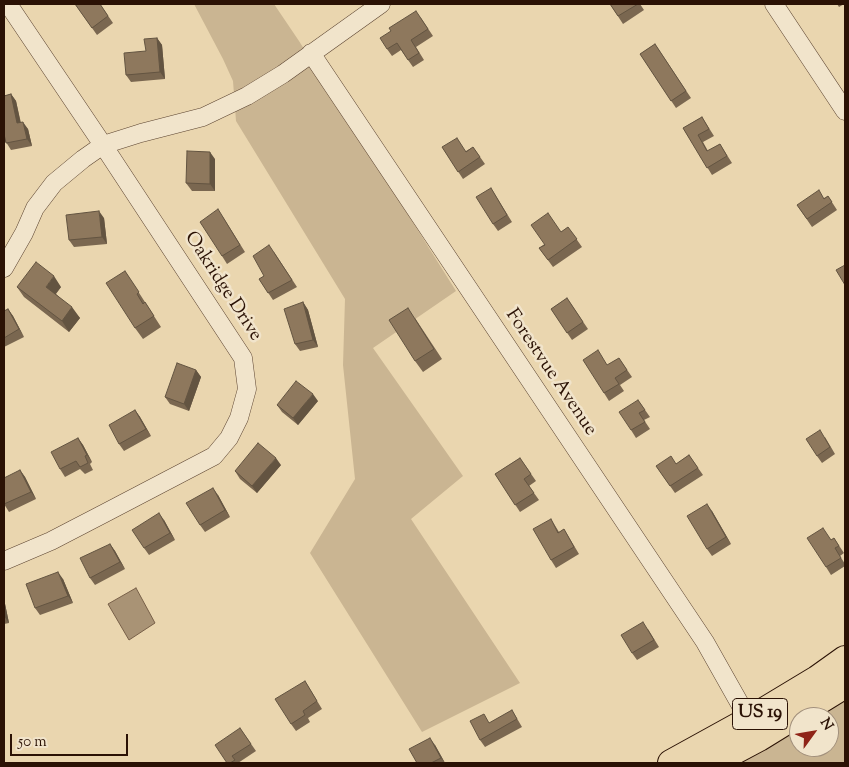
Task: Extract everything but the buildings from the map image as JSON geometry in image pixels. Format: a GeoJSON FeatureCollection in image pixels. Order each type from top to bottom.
{"type":"FeatureCollection","features":[{"type":"Feature","properties":{"kind":"highway","name":"US 19"},"geometry":{"type":"LineString","coordinates":[[670,763],[749,720],[817,679],[845,659]]}},
{"type":"Feature","properties":{"kind":"highway","name":"US 19"},"geometry":{"type":"LineString","coordinates":[[712,763],[759,738],[845,685]]}},
{"type":"Feature","properties":{"kind":"street","name":"Oakridge Drive"},"geometry":{"type":"LineString","coordinates":[[4,561],[51,541],[105,514],[214,456],[229,438],[239,418],[247,388],[244,358],[8,4]]}},
{"type":"Feature","properties":{"kind":"street"},"geometry":{"type":"LineString","coordinates":[[4,268],[24,233],[35,208],[54,183],[83,159],[103,145],[203,117],[247,96],[283,74],[381,4]]}},
{"type":"Feature","properties":{"kind":"street"},"geometry":{"type":"LineString","coordinates":[[774,4],[845,110]]}},
{"type":"Feature","properties":{"kind":"street","name":"Forestvue Avenue"},"geometry":{"type":"LineString","coordinates":[[311,53],[700,634],[749,720]]}},
{"type":"Feature","properties":{"kind":"shaded area"},"geometry":{"type":"Polygon","coordinates":[[[194,4],[274,4],[456,291],[373,348],[463,476],[411,519],[520,683],[422,732],[310,553],[355,479],[343,365],[345,299],[236,121],[233,81],[194,4]]]}},
{"type":"Feature","properties":{"kind":"shaded area"},"geometry":{"type":"Polygon","coordinates":[[[136,588],[155,623],[129,640],[108,604],[136,588]]]}},
{"type":"Feature","properties":{"kind":"shaded area"},"geometry":{"type":"Polygon","coordinates":[[[845,697],[845,763],[735,763],[789,732],[789,757],[839,757],[839,707],[830,707],[845,697]]]}}]}
